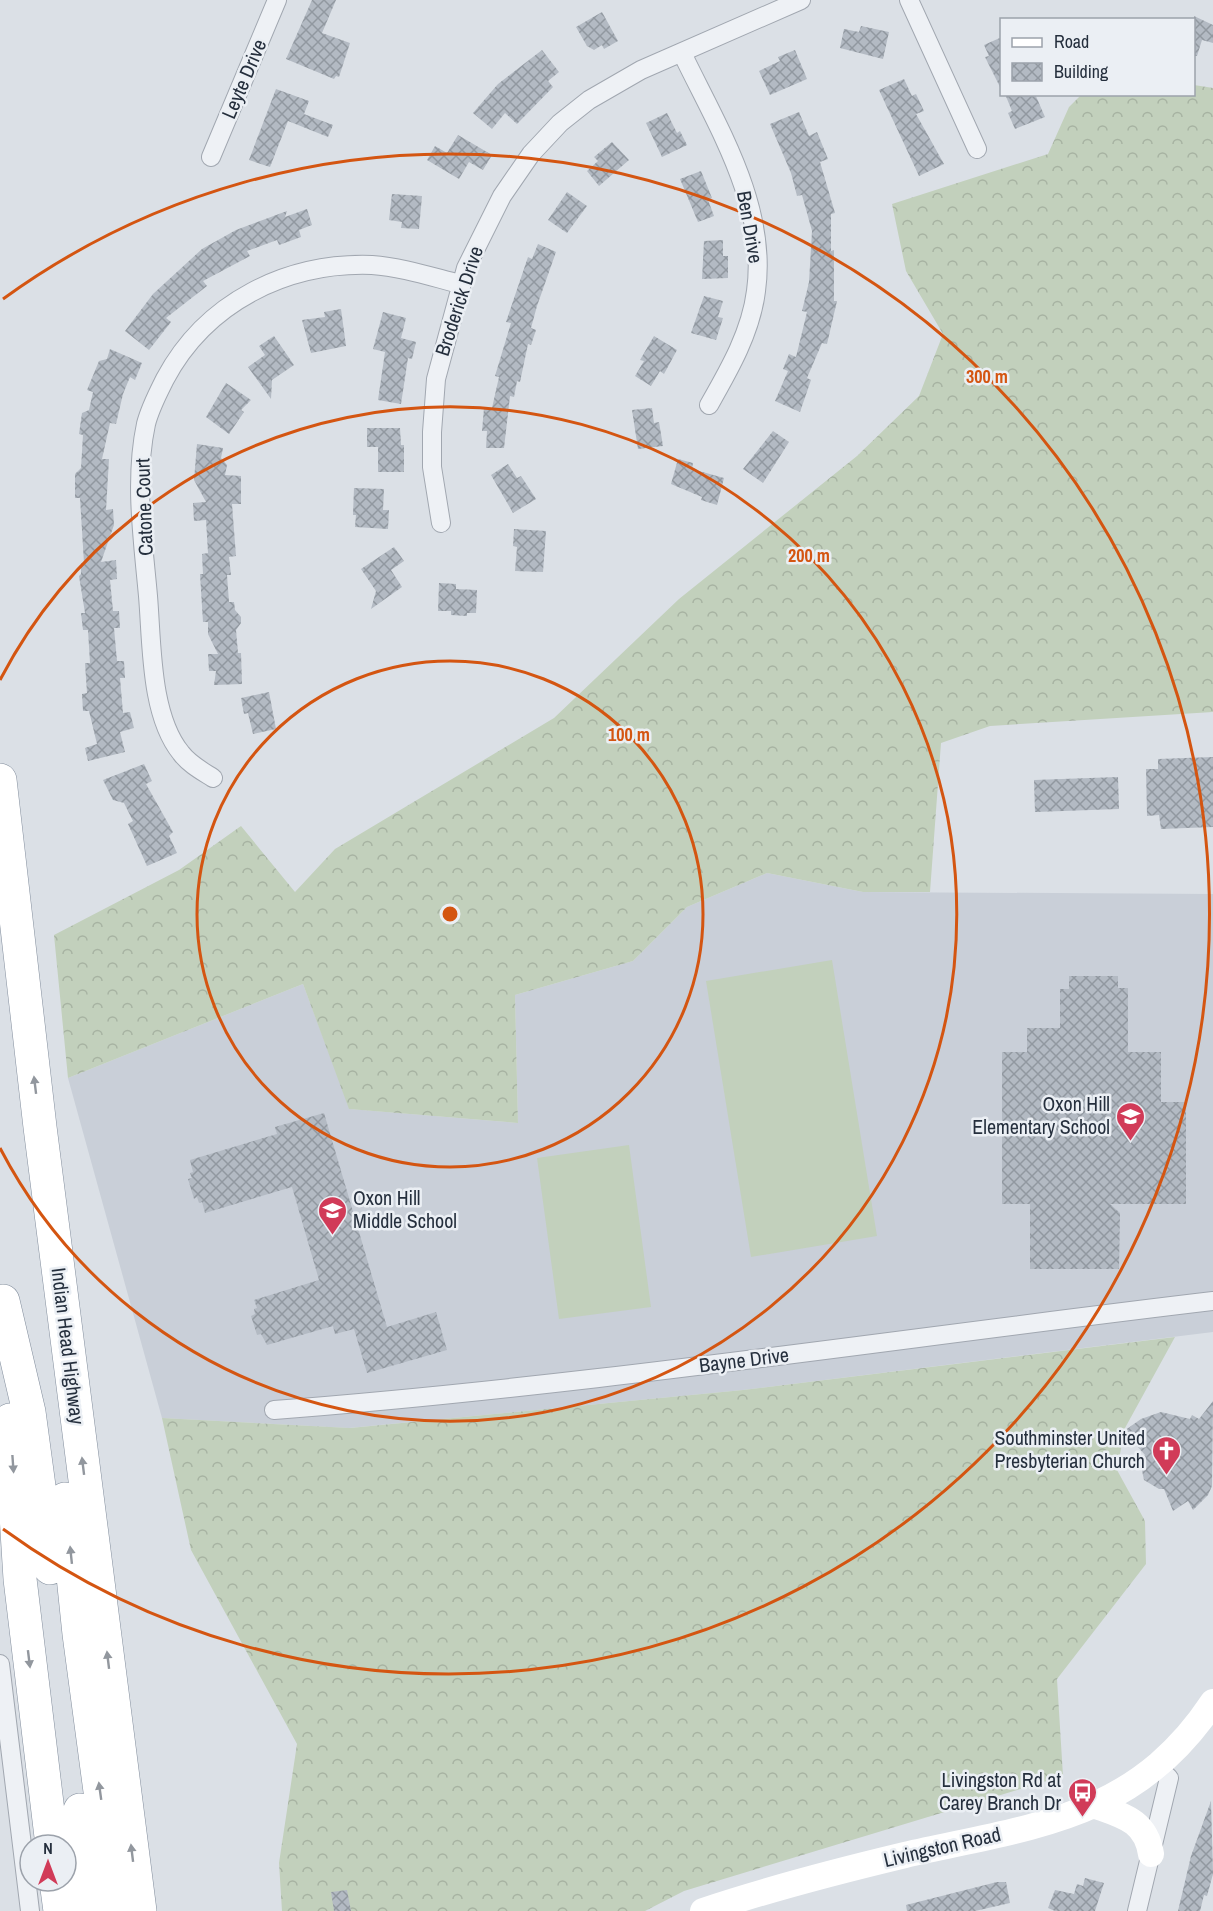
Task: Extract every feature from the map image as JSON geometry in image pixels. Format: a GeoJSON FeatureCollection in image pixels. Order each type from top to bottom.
{"type":"FeatureCollection","features":[{"type":"Feature","properties":{"kind":"highway","name":"Indian Head Highway"},"geometry":{"type":"LineString","coordinates":[[0,780],[40,1127],[140,1911]]}},
{"type":"Feature","properties":{"kind":"highway"},"geometry":{"type":"LineString","coordinates":[[40,1127],[56,1412],[79,1634],[116,1911]]}},
{"type":"Feature","properties":{"kind":"highway"},"geometry":{"type":"LineString","coordinates":[[1,1289],[20,1579],[51,1833]]}},
{"type":"Feature","properties":{"kind":"highway"},"geometry":{"type":"LineString","coordinates":[[1,1289],[29,1412],[60,1637],[91,1911]]}},
{"type":"Feature","properties":{"kind":"highway"},"geometry":{"type":"LineString","coordinates":[[58,1893],[60,1911]]}},
{"type":"Feature","properties":{"kind":"main road","name":"Livingston Road"},"geometry":{"type":"LineString","coordinates":[[704,1911],[896,1857],[1076,1815],[1096,1806],[1158,1767],[1213,1702]]}},
{"type":"Feature","properties":{"kind":"main road"},"geometry":{"type":"LineString","coordinates":[[1096,1806],[1131,1819],[1148,1839],[1151,1854]]}},
{"type":"Feature","properties":{"kind":"street","name":"Leyte Drive"},"geometry":{"type":"LineString","coordinates":[[211,157],[277,0]]}},
{"type":"Feature","properties":{"kind":"street","name":"Broderick Drive"},"geometry":{"type":"LineString","coordinates":[[441,523],[432,467],[434,394],[460,284],[472,252],[502,196],[531,154],[573,111],[610,87],[801,0]]}},
{"type":"Feature","properties":{"kind":"street"},"geometry":{"type":"LineString","coordinates":[[909,0],[977,149]]}},
{"type":"Feature","properties":{"kind":"street","name":"Ben Drive"},"geometry":{"type":"LineString","coordinates":[[682,53],[746,191],[757,251],[756,291],[752,311],[743,337],[709,405]]}},
{"type":"Feature","properties":{"kind":"street","name":"Catone Court"},"geometry":{"type":"LineString","coordinates":[[213,778],[183,756],[171,739],[161,711],[154,669],[140,476],[147,422],[160,389],[180,352],[220,311],[284,277],[319,268],[373,265],[415,272],[460,284]]}},
{"type":"Feature","properties":{"kind":"street","name":"Bayne Drive"},"geometry":{"type":"LineString","coordinates":[[274,1410],[522,1386],[733,1362],[930,1334],[1213,1300]]}},
{"type":"Feature","properties":{"kind":"street"},"geometry":{"type":"LineString","coordinates":[[0,1664],[30,1911]]}},
{"type":"Feature","properties":{"kind":"street"},"geometry":{"type":"LineString","coordinates":[[1137,1911],[1169,1778],[1158,1767]]}},
{"type":"Feature","properties":{"kind":"shaded area"},"geometry":{"type":"Polygon","coordinates":[[[767,873],[863,892],[1213,894],[1213,1332],[743,1390],[349,1428],[162,1418],[68,1078],[303,984],[350,1109],[518,1123],[515,995],[633,961],[687,907],[767,873]]]}},
{"type":"Feature","properties":{"kind":"green space"},"geometry":{"type":"Polygon","coordinates":[[[1195,85],[1213,88],[1213,712],[990,726],[941,743],[930,892],[863,892],[767,873],[687,907],[633,961],[515,995],[518,1123],[349,1109],[303,984],[68,1078],[54,935],[179,870],[241,826],[295,892],[335,849],[554,718],[679,599],[857,456],[919,396],[943,334],[906,271],[892,204],[1048,154],[1069,107],[1080,96],[1195,96],[1195,85]]]}},
{"type":"Feature","properties":{"kind":"green space"},"geometry":{"type":"Polygon","coordinates":[[[832,960],[877,1236],[751,1257],[706,981],[832,960]]]}},
{"type":"Feature","properties":{"kind":"green space"},"geometry":{"type":"Polygon","coordinates":[[[629,1145],[651,1307],[559,1319],[537,1158],[629,1145]]]}},
{"type":"Feature","properties":{"kind":"green space"},"geometry":{"type":"Polygon","coordinates":[[[1175,1337],[1125,1428],[1117,1470],[1145,1521],[1146,1564],[1057,1679],[1063,1776],[684,1891],[645,1911],[282,1911],[279,1863],[297,1744],[191,1550],[162,1418],[350,1428],[743,1390],[1175,1337]]]}},
{"type":"Feature","properties":{"kind":"building"},"geometry":{"type":"Polygon","coordinates":[[[312,0],[336,0],[322,33],[350,43],[339,77],[336,76],[334,79],[286,59],[312,0]]]}},
{"type":"Feature","properties":{"kind":"building"},"geometry":{"type":"Polygon","coordinates":[[[602,12],[618,41],[604,49],[602,45],[594,50],[587,46],[576,27],[602,12]]]}},
{"type":"Feature","properties":{"kind":"building"},"geometry":{"type":"Polygon","coordinates":[[[1194,16],[1213,25],[1213,43],[1202,40],[1197,56],[1195,56],[1194,16]]]}},
{"type":"Feature","properties":{"kind":"building"},"geometry":{"type":"Polygon","coordinates":[[[861,26],[889,32],[883,59],[840,48],[844,29],[859,32],[861,26]]]}},
{"type":"Feature","properties":{"kind":"building"},"geometry":{"type":"Polygon","coordinates":[[[1000,38],[1000,87],[985,57],[989,56],[984,45],[1000,38]]]}},
{"type":"Feature","properties":{"kind":"building"},"geometry":{"type":"Polygon","coordinates":[[[542,50],[559,72],[548,81],[553,87],[517,124],[505,113],[492,129],[473,113],[498,84],[542,50]]]}},
{"type":"Feature","properties":{"kind":"building"},"geometry":{"type":"Polygon","coordinates":[[[795,50],[807,79],[770,95],[759,71],[780,61],[778,57],[795,50]]]}},
{"type":"Feature","properties":{"kind":"building"},"geometry":{"type":"Polygon","coordinates":[[[904,79],[912,96],[916,94],[924,111],[916,114],[944,164],[919,176],[879,90],[904,79]]]}},
{"type":"Feature","properties":{"kind":"building"},"geometry":{"type":"Polygon","coordinates":[[[276,89],[309,101],[304,114],[333,125],[328,137],[288,121],[270,167],[249,160],[276,89]]]}},
{"type":"Feature","properties":{"kind":"building"},"geometry":{"type":"Polygon","coordinates":[[[1006,96],[1036,96],[1045,117],[1015,129],[1008,113],[1012,111],[1006,96]]]}},
{"type":"Feature","properties":{"kind":"building"},"geometry":{"type":"Polygon","coordinates":[[[799,112],[809,136],[817,132],[828,159],[820,162],[835,213],[831,214],[831,251],[834,250],[834,301],[837,301],[827,344],[822,343],[807,378],[811,380],[800,412],[775,401],[788,371],[783,369],[789,354],[796,357],[807,312],[802,311],[809,282],[812,231],[802,195],[797,196],[791,173],[770,124],[799,112]]]}},
{"type":"Feature","properties":{"kind":"building"},"geometry":{"type":"Polygon","coordinates":[[[667,113],[677,133],[680,131],[687,145],[662,157],[646,123],[667,113]]]}},
{"type":"Feature","properties":{"kind":"building"},"geometry":{"type":"Polygon","coordinates":[[[458,135],[492,155],[483,170],[469,162],[459,179],[427,160],[435,146],[447,153],[458,135]]]}},
{"type":"Feature","properties":{"kind":"building"},"geometry":{"type":"Polygon","coordinates":[[[612,142],[629,160],[599,186],[587,171],[598,161],[594,157],[612,142]]]}},
{"type":"Feature","properties":{"kind":"building"},"geometry":{"type":"Polygon","coordinates":[[[701,171],[712,198],[708,200],[714,216],[698,222],[680,179],[701,171]]]}},
{"type":"Feature","properties":{"kind":"building"},"geometry":{"type":"Polygon","coordinates":[[[567,192],[587,206],[567,233],[548,220],[567,192]]]}},
{"type":"Feature","properties":{"kind":"building"},"geometry":{"type":"Polygon","coordinates":[[[392,194],[422,196],[419,229],[401,228],[402,222],[389,220],[392,194]]]}},
{"type":"Feature","properties":{"kind":"building"},"geometry":{"type":"Polygon","coordinates":[[[307,209],[312,225],[299,230],[301,237],[279,245],[277,240],[247,251],[250,256],[203,281],[207,286],[166,318],[171,322],[149,350],[125,331],[153,294],[202,249],[236,230],[287,211],[285,217],[307,209]]]}},
{"type":"Feature","properties":{"kind":"building"},"geometry":{"type":"Polygon","coordinates":[[[723,240],[723,256],[728,256],[728,278],[702,279],[704,241],[723,240]]]}},
{"type":"Feature","properties":{"kind":"building"},"geometry":{"type":"Polygon","coordinates":[[[538,244],[556,252],[537,306],[531,328],[536,330],[531,345],[528,344],[520,382],[517,381],[514,397],[510,396],[504,448],[486,448],[487,431],[482,431],[484,408],[492,408],[499,377],[495,376],[511,323],[506,322],[528,257],[532,259],[538,244]]]}},
{"type":"Feature","properties":{"kind":"building"},"geometry":{"type":"Polygon","coordinates":[[[704,296],[723,301],[718,317],[723,318],[716,340],[691,333],[704,296]]]}},
{"type":"Feature","properties":{"kind":"building"},"geometry":{"type":"Polygon","coordinates":[[[341,309],[346,346],[311,353],[302,320],[325,317],[324,312],[341,309]]]}},
{"type":"Feature","properties":{"kind":"building"},"geometry":{"type":"Polygon","coordinates":[[[383,312],[406,318],[401,338],[416,342],[412,359],[408,358],[401,404],[378,400],[385,352],[373,349],[383,312]]]}},
{"type":"Feature","properties":{"kind":"building"},"geometry":{"type":"Polygon","coordinates":[[[274,336],[294,365],[272,380],[271,399],[248,367],[265,355],[259,346],[274,336]]]}},
{"type":"Feature","properties":{"kind":"building"},"geometry":{"type":"Polygon","coordinates":[[[654,336],[677,350],[664,374],[660,371],[651,386],[635,376],[644,361],[640,360],[654,336]]]}},
{"type":"Feature","properties":{"kind":"building"},"geometry":{"type":"Polygon","coordinates":[[[110,349],[142,363],[135,380],[130,377],[123,394],[116,424],[110,423],[102,459],[109,459],[106,510],[113,509],[114,525],[101,562],[116,560],[117,579],[110,580],[113,611],[119,611],[120,628],[114,628],[117,661],[124,661],[125,678],[120,678],[123,713],[130,712],[134,728],[120,732],[125,752],[88,761],[85,748],[97,744],[89,711],[83,711],[82,694],[87,693],[85,663],[90,663],[88,630],[83,630],[81,613],[85,613],[79,576],[81,563],[84,563],[80,498],[75,498],[75,474],[81,468],[83,435],[79,434],[82,413],[89,410],[93,392],[87,390],[99,361],[107,359],[110,349]]]}},
{"type":"Feature","properties":{"kind":"building"},"geometry":{"type":"Polygon","coordinates":[[[226,383],[251,400],[241,410],[244,412],[229,434],[206,417],[226,383]]]}},
{"type":"Feature","properties":{"kind":"building"},"geometry":{"type":"Polygon","coordinates":[[[652,408],[654,423],[659,422],[663,446],[638,449],[632,410],[652,408]]]}},
{"type":"Feature","properties":{"kind":"building"},"geometry":{"type":"Polygon","coordinates":[[[367,428],[400,428],[401,445],[404,445],[404,472],[378,472],[378,447],[367,447],[367,428]]]}},
{"type":"Feature","properties":{"kind":"building"},"geometry":{"type":"Polygon","coordinates":[[[773,431],[789,442],[763,483],[743,469],[773,431]]]}},
{"type":"Feature","properties":{"kind":"building"},"geometry":{"type":"Polygon","coordinates":[[[197,444],[223,448],[221,458],[227,465],[225,475],[241,476],[241,504],[232,504],[236,556],[229,557],[231,575],[227,575],[229,602],[234,602],[235,610],[241,617],[241,623],[236,630],[238,653],[241,653],[242,684],[214,685],[216,671],[209,671],[208,654],[218,654],[208,634],[208,622],[203,622],[200,574],[203,574],[202,554],[208,553],[206,520],[194,521],[193,503],[206,502],[194,480],[197,444]]]}},
{"type":"Feature","properties":{"kind":"building"},"geometry":{"type":"Polygon","coordinates":[[[678,459],[693,463],[692,469],[724,478],[717,505],[701,500],[702,497],[671,484],[678,459]]]}},
{"type":"Feature","properties":{"kind":"building"},"geometry":{"type":"Polygon","coordinates":[[[508,464],[517,478],[521,476],[536,499],[513,513],[491,475],[508,464]]]}},
{"type":"Feature","properties":{"kind":"building"},"geometry":{"type":"Polygon","coordinates":[[[354,488],[384,489],[383,510],[389,510],[388,529],[355,527],[354,488]]]}},
{"type":"Feature","properties":{"kind":"building"},"geometry":{"type":"Polygon","coordinates":[[[514,529],[546,531],[543,572],[515,571],[517,547],[513,546],[514,529]]]}},
{"type":"Feature","properties":{"kind":"building"},"geometry":{"type":"Polygon","coordinates":[[[394,547],[404,561],[391,570],[402,587],[371,609],[376,591],[361,569],[394,547]]]}},
{"type":"Feature","properties":{"kind":"building"},"geometry":{"type":"Polygon","coordinates":[[[439,583],[456,584],[456,589],[477,590],[476,613],[467,613],[467,616],[451,615],[451,611],[438,611],[439,583]]]}},
{"type":"Feature","properties":{"kind":"building"},"geometry":{"type":"Polygon","coordinates":[[[269,692],[276,729],[253,734],[248,713],[244,714],[241,698],[269,692]]]}},
{"type":"Feature","properties":{"kind":"building"},"geometry":{"type":"Polygon","coordinates":[[[1213,757],[1213,827],[1161,829],[1159,815],[1147,816],[1146,769],[1158,769],[1158,759],[1213,757]]]}},
{"type":"Feature","properties":{"kind":"building"},"geometry":{"type":"Polygon","coordinates":[[[144,764],[152,781],[146,784],[173,832],[169,836],[177,853],[147,866],[128,824],[133,821],[124,803],[113,800],[103,780],[144,764]]]}},
{"type":"Feature","properties":{"kind":"building"},"geometry":{"type":"Polygon","coordinates":[[[1118,777],[1119,809],[1035,812],[1034,780],[1118,777]]]}},
{"type":"Feature","properties":{"kind":"building"},"geometry":{"type":"Polygon","coordinates":[[[1069,976],[1118,976],[1118,988],[1128,988],[1128,1052],[1161,1052],[1161,1102],[1186,1102],[1186,1204],[1110,1204],[1120,1213],[1119,1269],[1030,1269],[1030,1204],[1002,1204],[1002,1052],[1027,1052],[1027,1028],[1060,1028],[1060,989],[1069,989],[1069,976]]]}},
{"type":"Feature","properties":{"kind":"building","name":"Oxon Hill Middle School"},"geometry":{"type":"Polygon","coordinates":[[[324,1113],[387,1327],[436,1312],[447,1350],[367,1373],[354,1329],[335,1334],[333,1326],[267,1345],[261,1334],[257,1335],[251,1316],[255,1314],[254,1309],[257,1308],[254,1300],[319,1280],[292,1187],[205,1213],[202,1202],[199,1203],[197,1197],[194,1199],[188,1179],[192,1178],[190,1173],[193,1172],[190,1160],[277,1134],[275,1127],[324,1113]]]}},
{"type":"Feature","properties":{"kind":"building"},"geometry":{"type":"Polygon","coordinates":[[[1213,1401],[1212,1486],[1208,1495],[1193,1510],[1188,1501],[1173,1511],[1164,1489],[1159,1489],[1144,1480],[1140,1461],[1145,1455],[1124,1431],[1141,1419],[1161,1412],[1190,1419],[1192,1415],[1199,1419],[1213,1401]]]}},
{"type":"Feature","properties":{"kind":"building"},"geometry":{"type":"Polygon","coordinates":[[[1211,1801],[1213,1874],[1207,1896],[1204,1895],[1200,1911],[1178,1911],[1191,1856],[1211,1801]]]}},
{"type":"Feature","properties":{"kind":"building"},"geometry":{"type":"Polygon","coordinates":[[[1085,1878],[1104,1883],[1095,1911],[1055,1911],[1048,1908],[1055,1890],[1074,1894],[1077,1884],[1083,1886],[1085,1878]]]}},
{"type":"Feature","properties":{"kind":"building"},"geometry":{"type":"Polygon","coordinates":[[[997,1882],[1006,1882],[1010,1903],[975,1911],[907,1911],[906,1905],[997,1882]]]}},
{"type":"Feature","properties":{"kind":"building"},"geometry":{"type":"Polygon","coordinates":[[[347,1890],[351,1911],[334,1911],[331,1892],[347,1890]]]}},
{"type":"Feature","properties":{"kind":"place","name":"Oxon Hill Elementary School"},"geometry":{"type":"Point","coordinates":[1131,1142]}},
{"type":"Feature","properties":{"kind":"place","name":"Oxon Hill Middle School"},"geometry":{"type":"Point","coordinates":[332,1236]}},
{"type":"Feature","properties":{"kind":"place","name":"Southminster United Presbyterian Church"},"geometry":{"type":"Point","coordinates":[1166,1476]}},
{"type":"Feature","properties":{"kind":"place","name":"Livingston Rd at Carey Branch Dr"},"geometry":{"type":"Point","coordinates":[1082,1818]}}]}
